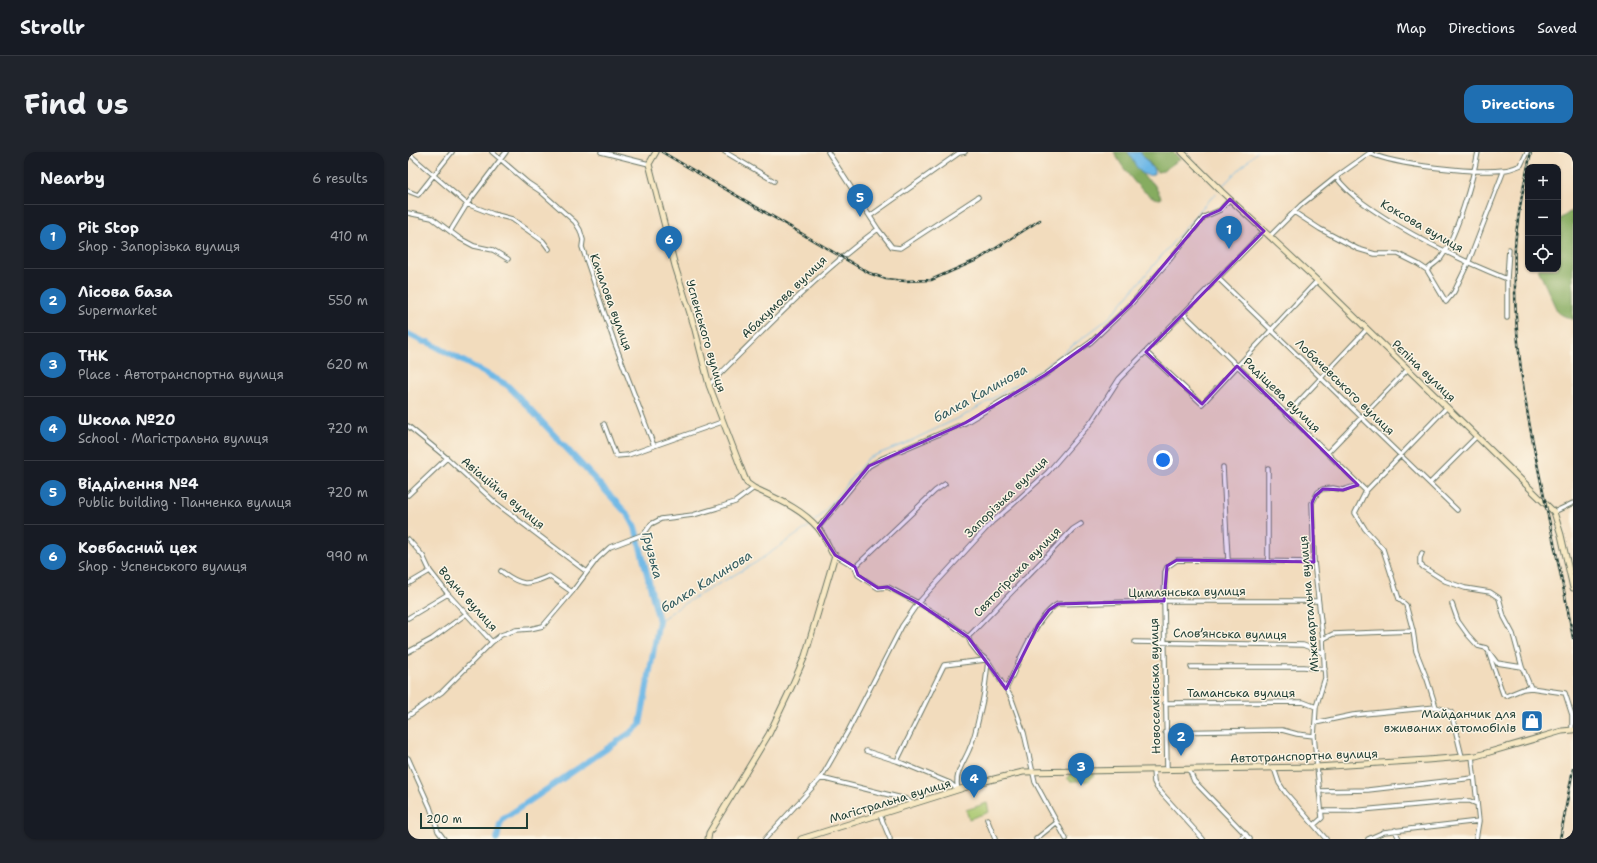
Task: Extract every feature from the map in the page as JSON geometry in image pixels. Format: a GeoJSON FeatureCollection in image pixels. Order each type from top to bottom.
{"type":"FeatureCollection","features":[{"type":"Feature","properties":{"kind":"street"},"geometry":{"type":"LineString","coordinates":[[408,191],[418,195],[452,152]]}},
{"type":"Feature","properties":{"kind":"street","name":"Качалова вулиця"},"geometry":{"type":"LineString","coordinates":[[492,152],[569,216],[580,230],[583,240],[582,248],[615,344],[654,446]]}},
{"type":"Feature","properties":{"kind":"street"},"geometry":{"type":"LineString","coordinates":[[451,230],[467,204],[506,152]]}},
{"type":"Feature","properties":{"kind":"street"},"geometry":{"type":"LineString","coordinates":[[601,152],[648,164],[656,152]]}},
{"type":"Feature","properties":{"kind":"street"},"geometry":{"type":"LineString","coordinates":[[725,152],[774,181]]}},
{"type":"Feature","properties":{"kind":"street"},"geometry":{"type":"LineString","coordinates":[[828,152],[878,229],[892,246],[900,248],[978,197]]}},
{"type":"Feature","properties":{"kind":"street"},"geometry":{"type":"LineString","coordinates":[[870,216],[959,153],[965,152]]}},
{"type":"Feature","properties":{"kind":"street","name":"Рєпіна вулиця"},"geometry":{"type":"LineString","coordinates":[[1182,152],[1222,192],[1367,329],[1554,512],[1561,535],[1573,588]]}},
{"type":"Feature","properties":{"kind":"street"},"geometry":{"type":"LineString","coordinates":[[1270,236],[1294,212],[1336,177],[1371,152],[1377,156],[1418,165],[1475,171],[1504,170],[1521,166],[1527,152]]}},
{"type":"Feature","properties":{"kind":"street"},"geometry":{"type":"LineString","coordinates":[[1427,270],[1440,259],[1456,227],[1475,171],[1478,152]]}},
{"type":"Feature","properties":{"kind":"street"},"geometry":{"type":"LineString","coordinates":[[408,153],[467,204],[493,214],[512,219],[543,240],[550,249]]}},
{"type":"Feature","properties":{"kind":"street","name":"Успенського вулиця"},"geometry":{"type":"LineString","coordinates":[[648,164],[694,326],[709,385],[722,422],[747,483],[800,511],[818,528],[834,554]]}},
{"type":"Feature","properties":{"kind":"street"},"geometry":{"type":"LineString","coordinates":[[1294,212],[1320,229],[1358,249],[1375,254],[1398,254],[1418,264],[1427,270],[1446,302],[1454,292],[1467,263],[1504,170]]}},
{"type":"Feature","properties":{"kind":"street","name":"Коксова вулиця"},"geometry":{"type":"LineString","coordinates":[[1336,177],[1344,187],[1379,214],[1444,252],[1507,279]]}},
{"type":"Feature","properties":{"kind":"street"},"geometry":{"type":"LineString","coordinates":[[818,528],[869,466],[883,458],[965,423],[1045,375],[1090,342],[1130,305],[1167,263],[1204,217],[1220,210],[1230,199]]}},
{"type":"Feature","properties":{"kind":"street"},"geometry":{"type":"LineString","coordinates":[[408,213],[432,218],[451,230],[459,238],[474,246],[493,250],[508,259]]}},
{"type":"Feature","properties":{"kind":"street","name":"Абакумова вулиця"},"geometry":{"type":"LineString","coordinates":[[709,385],[819,276],[847,252],[878,229]]}},
{"type":"Feature","properties":{"kind":"street","name":"Запорізька вулиця"},"geometry":{"type":"LineString","coordinates":[[765,839],[821,778],[848,731],[902,626],[918,603],[992,522],[1048,472],[1092,421],[1119,379],[1219,279],[1264,231]]}},
{"type":"Feature","properties":{"kind":"street"},"geometry":{"type":"LineString","coordinates":[[1508,318],[1507,279],[1509,248]]}},
{"type":"Feature","properties":{"kind":"street","name":"Лобачевського вулиця"},"geometry":{"type":"LineString","coordinates":[[1219,279],[1457,510]]}},
{"type":"Feature","properties":{"kind":"street"},"geometry":{"type":"LineString","coordinates":[[1146,352],[1202,404],[1317,281]]}},
{"type":"Feature","properties":{"kind":"street","name":"Радіщева вулиця"},"geometry":{"type":"LineString","coordinates":[[1184,314],[1358,485],[1366,491]]}},
{"type":"Feature","properties":{"kind":"street"},"geometry":{"type":"LineString","coordinates":[[1287,414],[1322,379],[1367,329]]}},
{"type":"Feature","properties":{"kind":"street"},"geometry":{"type":"LineString","coordinates":[[1327,453],[1408,369]]}},
{"type":"Feature","properties":{"kind":"street"},"geometry":{"type":"LineString","coordinates":[[1436,706],[1428,679],[1416,651],[1413,631],[1406,605],[1399,599],[1383,550],[1365,529],[1355,513],[1366,491],[1447,407]]}},
{"type":"Feature","properties":{"kind":"street"},"geometry":{"type":"LineString","coordinates":[[604,424],[616,456],[628,455],[722,422]]}},
{"type":"Feature","properties":{"kind":"street","name":"Авіаційна вулиця"},"geometry":{"type":"LineString","coordinates":[[408,426],[447,458],[497,504],[587,572]]}},
{"type":"Feature","properties":{"kind":"street"},"geometry":{"type":"LineString","coordinates":[[1430,483],[1477,436]]}},
{"type":"Feature","properties":{"kind":"street"},"geometry":{"type":"LineString","coordinates":[[408,494],[447,458]]}},
{"type":"Feature","properties":{"kind":"street"},"geometry":{"type":"LineString","coordinates":[[1223,467],[1228,560],[1314,562]]}},
{"type":"Feature","properties":{"kind":"street"},"geometry":{"type":"LineString","coordinates":[[1268,468],[1268,560]]}},
{"type":"Feature","properties":{"kind":"street"},"geometry":{"type":"LineString","coordinates":[[855,567],[935,491],[945,484]]}},
{"type":"Feature","properties":{"kind":"street","name":"Міжквартальна вулиця"},"geometry":{"type":"LineString","coordinates":[[1321,811],[1314,736],[1316,707],[1325,678],[1325,669],[1323,639],[1317,601],[1318,593],[1314,562],[1312,504],[1315,496],[1323,489],[1333,488],[1343,490],[1358,485]]}},
{"type":"Feature","properties":{"kind":"street","name":"Водна вулиця"},"geometry":{"type":"LineString","coordinates":[[408,539],[423,556],[430,571],[448,594],[492,642],[501,635],[516,630],[543,626],[572,592],[597,559],[610,547],[644,534],[651,524],[661,519],[693,515],[717,508],[742,498],[754,488]]}},
{"type":"Feature","properties":{"kind":"street"},"geometry":{"type":"LineString","coordinates":[[1554,512],[1573,503]]}},
{"type":"Feature","properties":{"kind":"street","name":"Святогірська вулиця"},"geometry":{"type":"LineString","coordinates":[[968,637],[1073,529],[1081,524]]}},
{"type":"Feature","properties":{"kind":"street"},"geometry":{"type":"LineString","coordinates":[[1422,553],[1420,564],[1445,581],[1465,588],[1490,592],[1499,598],[1504,617],[1513,634],[1522,667],[1531,688]]}},
{"type":"Feature","properties":{"kind":"street"},"geometry":{"type":"LineString","coordinates":[[708,839],[709,833],[769,734],[791,688],[804,656],[834,554],[855,567],[858,575],[878,588],[888,587],[946,620],[968,637],[978,653],[987,660],[1011,697],[1024,733],[1034,782],[1066,839]]}},
{"type":"Feature","properties":{"kind":"street","name":"Новоселківська вулиця"},"geometry":{"type":"LineString","coordinates":[[1167,769],[1164,643],[1165,572],[1167,567],[1177,560],[1228,560]]}},
{"type":"Feature","properties":{"kind":"street"},"geometry":{"type":"LineString","coordinates":[[408,584],[430,571]]}},
{"type":"Feature","properties":{"kind":"street"},"geometry":{"type":"LineString","coordinates":[[501,571],[519,582],[528,584],[549,576],[572,592]]}},
{"type":"Feature","properties":{"kind":"street"},"geometry":{"type":"LineString","coordinates":[[408,618],[448,594]]}},
{"type":"Feature","properties":{"kind":"street","name":"Цимлянська вулиця"},"geometry":{"type":"LineString","coordinates":[[1006,689],[1038,625],[1048,610],[1058,604],[1164,601],[1317,601]]}},
{"type":"Feature","properties":{"kind":"street"},"geometry":{"type":"LineString","coordinates":[[1452,604],[1458,621],[1478,646],[1486,648],[1497,663],[1522,667]]}},
{"type":"Feature","properties":{"kind":"street"},"geometry":{"type":"LineString","coordinates":[[408,652],[432,639],[466,614]]}},
{"type":"Feature","properties":{"kind":"street"},"geometry":{"type":"LineString","coordinates":[[1323,639],[1333,634],[1413,631]]}},
{"type":"Feature","properties":{"kind":"street"},"geometry":{"type":"LineString","coordinates":[[408,716],[442,692],[492,642]]}},
{"type":"Feature","properties":{"kind":"street","name":"Слов’янська вулиця"},"geometry":{"type":"LineString","coordinates":[[1135,642],[1303,645],[1324,653]]}},
{"type":"Feature","properties":{"kind":"street"},"geometry":{"type":"LineString","coordinates":[[1486,648],[1503,694],[1506,696],[1523,689],[1531,688],[1565,693],[1572,715],[1573,729]]}},
{"type":"Feature","properties":{"kind":"street"},"geometry":{"type":"LineString","coordinates":[[897,762],[944,665],[987,660]]}},
{"type":"Feature","properties":{"kind":"street"},"geometry":{"type":"LineString","coordinates":[[958,790],[958,775],[972,743],[982,706],[987,660]]}},
{"type":"Feature","properties":{"kind":"street"},"geometry":{"type":"LineString","coordinates":[[1191,667],[1304,667],[1325,669]]}},
{"type":"Feature","properties":{"kind":"street","name":"Таманська вулиця"},"geometry":{"type":"LineString","coordinates":[[1165,703],[1303,702],[1316,707]]}},
{"type":"Feature","properties":{"kind":"street"},"geometry":{"type":"LineString","coordinates":[[1315,723],[1353,715],[1436,706],[1451,712],[1462,757]]}},
{"type":"Feature","properties":{"kind":"street","name":"Автотранспортна вулиця"},"geometry":{"type":"LineString","coordinates":[[1032,772],[1316,767],[1462,757],[1472,756],[1573,729]]}},
{"type":"Feature","properties":{"kind":"street"},"geometry":{"type":"LineString","coordinates":[[1165,732],[1282,730],[1314,736]]}},
{"type":"Feature","properties":{"kind":"street"},"geometry":{"type":"LineString","coordinates":[[866,751],[950,783],[958,790]]}},
{"type":"Feature","properties":{"kind":"street"},"geometry":{"type":"LineString","coordinates":[[1472,756],[1479,821],[1476,839]]}},
{"type":"Feature","properties":{"kind":"street"},"geometry":{"type":"LineString","coordinates":[[408,758],[427,800],[438,831],[444,839]]}},
{"type":"Feature","properties":{"kind":"street"},"geometry":{"type":"LineString","coordinates":[[1274,768],[1279,783],[1285,792],[1326,839]]}},
{"type":"Feature","properties":{"kind":"street"},"geometry":{"type":"LineString","coordinates":[[1189,769],[1194,781],[1250,839]]}},
{"type":"Feature","properties":{"kind":"street"},"geometry":{"type":"LineString","coordinates":[[1153,770],[1154,782],[1157,788],[1203,839]]}},
{"type":"Feature","properties":{"kind":"street","name":"Магістральна вулиця"},"geometry":{"type":"LineString","coordinates":[[801,839],[1011,774],[1032,772]]}},
{"type":"Feature","properties":{"kind":"street"},"geometry":{"type":"LineString","coordinates":[[821,778],[906,799],[913,804]]}},
{"type":"Feature","properties":{"kind":"street"},"geometry":{"type":"LineString","coordinates":[[1319,791],[1368,790],[1474,778]]}},
{"type":"Feature","properties":{"kind":"street"},"geometry":{"type":"LineString","coordinates":[[1314,825],[1322,818],[1321,811],[1351,811],[1459,801],[1470,801],[1477,804]]}},
{"type":"Feature","properties":{"kind":"street"},"geometry":{"type":"LineString","coordinates":[[880,815],[890,839]]}},
{"type":"Feature","properties":{"kind":"street"},"geometry":{"type":"LineString","coordinates":[[987,819],[995,839]]}},
{"type":"Feature","properties":{"kind":"street"},"geometry":{"type":"LineString","coordinates":[[1368,839],[1384,832],[1395,830],[1479,821]]}},
{"type":"Feature","properties":{"kind":"street"},"geometry":{"type":"LineString","coordinates":[[1036,839],[1056,823]]}},
{"type":"Feature","properties":{"kind":"street"},"geometry":{"type":"LineString","coordinates":[[1395,830],[1399,839]]}},
{"type":"Feature","properties":{"kind":"street"},"geometry":{"type":"LineString","coordinates":[[1240,839],[1246,834]]}},
{"type":"Feature","properties":{"kind":"highlighted area"},"geometry":{"type":"Polygon","coordinates":[[[1230,199],[1264,231],[1146,352],[1202,404],[1237,366],[1358,485],[1343,490],[1323,489],[1315,496],[1312,503],[1314,562],[1177,560],[1167,566],[1164,601],[1058,604],[1049,610],[1038,625],[1006,689],[968,637],[918,603],[888,587],[878,588],[858,575],[855,567],[835,555],[818,528],[869,466],[965,423],[1045,375],[1091,342],[1130,305],[1204,217],[1220,210],[1230,199]]]}},
{"type":"Feature","properties":{"kind":"green space"},"geometry":{"type":"Polygon","coordinates":[[[1114,152],[1128,152],[1145,178],[1154,184],[1161,199],[1154,198],[1140,188],[1122,166],[1114,152]]]}},
{"type":"Feature","properties":{"kind":"green space"},"geometry":{"type":"Polygon","coordinates":[[[1140,152],[1173,152],[1180,159],[1163,171],[1157,172],[1140,152]]]}},
{"type":"Feature","properties":{"kind":"green space"},"geometry":{"type":"Polygon","coordinates":[[[1573,210],[1573,320],[1558,313],[1539,272],[1561,272],[1561,218],[1573,210]]]}},
{"type":"Feature","properties":{"kind":"green space"},"geometry":{"type":"Polygon","coordinates":[[[1071,773],[1093,773],[1095,775],[1088,781],[1070,781],[1067,778],[1071,773]]]}},
{"type":"Feature","properties":{"kind":"green space"},"geometry":{"type":"Polygon","coordinates":[[[987,803],[989,812],[969,819],[966,810],[987,803]]]}},
{"type":"Feature","properties":{"kind":"water"},"geometry":{"type":"Polygon","coordinates":[[[1128,152],[1140,152],[1154,170],[1154,174],[1145,175],[1142,173],[1135,165],[1128,152]]]}},
{"type":"Feature","properties":{"kind":"waterway","name":"балка Калинова"},"geometry":{"type":"LineString","coordinates":[[1220,188],[1257,152]]}},
{"type":"Feature","properties":{"kind":"waterway","name":"балка Калинова"},"geometry":{"type":"LineString","coordinates":[[814,521],[819,518],[868,458],[904,444],[963,416],[1039,371],[1109,318],[1218,191]]}},
{"type":"Feature","properties":{"kind":"waterway","name":"Грузька"},"geometry":{"type":"LineString","coordinates":[[408,334],[424,342],[428,342],[507,385],[629,516],[635,527],[659,621],[640,724],[633,731],[503,819],[500,824],[497,839]]}},
{"type":"Feature","properties":{"kind":"waterway","name":"балка Калинова"},"geometry":{"type":"LineString","coordinates":[[659,621],[685,603],[755,563],[811,525]]}},
{"type":"Feature","properties":{"kind":"railway"},"geometry":{"type":"LineString","coordinates":[[662,152],[869,273],[886,279],[905,281],[931,280],[979,259],[1040,220]]}},
{"type":"Feature","properties":{"kind":"railway"},"geometry":{"type":"LineString","coordinates":[[1531,152],[1523,187],[1515,247],[1517,334],[1522,378],[1537,465],[1573,638]]}},
{"type":"Feature","properties":{"kind":"railway"},"geometry":{"type":"LineString","coordinates":[[1560,839],[1573,769]]}},
{"type":"Feature","properties":{"kind":"place","name":"Відділення №4"},"geometry":{"type":"Point","coordinates":[860,217]}},
{"type":"Feature","properties":{"kind":"place","name":"Pit Stop"},"geometry":{"type":"Point","coordinates":[1229,249]}},
{"type":"Feature","properties":{"kind":"place","name":"Ковбасний цех"},"geometry":{"type":"Point","coordinates":[669,259]}},
{"type":"Feature","properties":{"kind":"place","name":"Майданчик для вживаних автомобілів"},"geometry":{"type":"Point","coordinates":[1532,721]}},
{"type":"Feature","properties":{"kind":"place","name":"Лісова база"},"geometry":{"type":"Point","coordinates":[1181,756]}},
{"type":"Feature","properties":{"kind":"place","name":"ТНК"},"geometry":{"type":"Point","coordinates":[1081,786]}},
{"type":"Feature","properties":{"kind":"place","name":"Школа №20"},"geometry":{"type":"Point","coordinates":[974,798]}}]}
